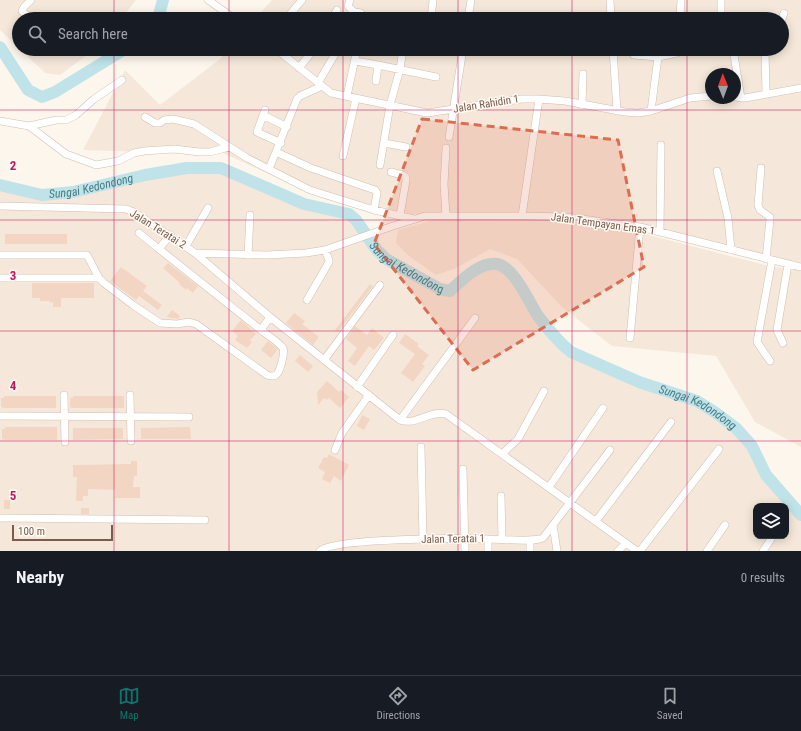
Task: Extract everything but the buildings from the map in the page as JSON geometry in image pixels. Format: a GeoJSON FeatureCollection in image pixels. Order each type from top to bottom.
{"type":"FeatureCollection","features":[{"type":"Feature","properties":{"kind":"street"},"geometry":{"type":"LineString","coordinates":[[23,12],[24,7],[31,0]]}},
{"type":"Feature","properties":{"kind":"street"},"geometry":{"type":"LineString","coordinates":[[208,0],[225,12]]}},
{"type":"Feature","properties":{"kind":"street"},"geometry":{"type":"LineString","coordinates":[[292,12],[302,0]]}},
{"type":"Feature","properties":{"kind":"street"},"geometry":{"type":"LineString","coordinates":[[350,0],[348,6],[354,12]]}},
{"type":"Feature","properties":{"kind":"street"},"geometry":{"type":"LineString","coordinates":[[432,12],[433,0]]}},
{"type":"Feature","properties":{"kind":"street"},"geometry":{"type":"LineString","coordinates":[[469,12],[471,0]]}},
{"type":"Feature","properties":{"kind":"street"},"geometry":{"type":"LineString","coordinates":[[610,0],[611,12]]}},
{"type":"Feature","properties":{"kind":"street"},"geometry":{"type":"LineString","coordinates":[[680,12],[681,0]]}},
{"type":"Feature","properties":{"kind":"street"},"geometry":{"type":"LineString","coordinates":[[721,0],[721,12]]}},
{"type":"Feature","properties":{"kind":"street","name":"Jalan Rahidin 1"},"geometry":{"type":"LineString","coordinates":[[284,56],[331,93],[427,113],[522,99],[539,99],[638,113],[651,111],[690,98],[705,97]]}},
{"type":"Feature","properties":{"kind":"street"},"geometry":{"type":"LineString","coordinates":[[299,68],[308,56]]}},
{"type":"Feature","properties":{"kind":"street"},"geometry":{"type":"LineString","coordinates":[[269,169],[281,143],[297,100],[300,96],[320,85],[334,56]]}},
{"type":"Feature","properties":{"kind":"street"},"geometry":{"type":"LineString","coordinates":[[347,96],[356,56]]}},
{"type":"Feature","properties":{"kind":"street"},"geometry":{"type":"LineString","coordinates":[[380,165],[390,105],[402,56]]}},
{"type":"Feature","properties":{"kind":"street"},"geometry":{"type":"LineString","coordinates":[[449,137],[462,56]]}},
{"type":"Feature","properties":{"kind":"street"},"geometry":{"type":"LineString","coordinates":[[613,56],[617,111]]}},
{"type":"Feature","properties":{"kind":"street"},"geometry":{"type":"LineString","coordinates":[[646,56],[663,56]]}},
{"type":"Feature","properties":{"kind":"street"},"geometry":{"type":"LineString","coordinates":[[734,56],[735,68]]}},
{"type":"Feature","properties":{"kind":"street"},"geometry":{"type":"LineString","coordinates":[[764,56],[766,94]]}},
{"type":"Feature","properties":{"kind":"street"},"geometry":{"type":"LineString","coordinates":[[651,111],[658,57]]}},
{"type":"Feature","properties":{"kind":"street"},"geometry":{"type":"LineString","coordinates":[[355,61],[436,77]]}},
{"type":"Feature","properties":{"kind":"street"},"geometry":{"type":"LineString","coordinates":[[376,81],[378,65]]}},
{"type":"Feature","properties":{"kind":"street"},"geometry":{"type":"LineString","coordinates":[[582,105],[583,74]]}},
{"type":"Feature","properties":{"kind":"street"},"geometry":{"type":"LineString","coordinates":[[0,121],[29,126],[56,120],[66,120],[76,115],[94,99],[122,80]]}},
{"type":"Feature","properties":{"kind":"street"},"geometry":{"type":"LineString","coordinates":[[741,97],[801,88]]}},
{"type":"Feature","properties":{"kind":"street"},"geometry":{"type":"LineString","coordinates":[[343,156],[356,98]]}},
{"type":"Feature","properties":{"kind":"street"},"geometry":{"type":"LineString","coordinates":[[522,216],[539,99]]}},
{"type":"Feature","properties":{"kind":"street"},"geometry":{"type":"LineString","coordinates":[[281,143],[257,132],[264,113],[287,127]]}},
{"type":"Feature","properties":{"kind":"street"},"geometry":{"type":"LineString","coordinates":[[145,117],[155,123],[173,119],[194,124],[229,147],[310,190],[374,210],[414,219]]}},
{"type":"Feature","properties":{"kind":"street"},"geometry":{"type":"LineString","coordinates":[[29,126],[66,154],[96,165],[118,161],[134,153],[144,151],[174,149],[210,152],[229,147]]}},
{"type":"Feature","properties":{"kind":"street"},"geometry":{"type":"LineString","coordinates":[[384,143],[406,147]]}},
{"type":"Feature","properties":{"kind":"street"},"geometry":{"type":"LineString","coordinates":[[660,232],[662,144]]}},
{"type":"Feature","properties":{"kind":"street"},"geometry":{"type":"LineString","coordinates":[[446,148],[444,184],[446,216]]}},
{"type":"Feature","properties":{"kind":"street"},"geometry":{"type":"LineString","coordinates":[[276,152],[311,168],[375,190],[377,193],[374,210]]}},
{"type":"Feature","properties":{"kind":"street"},"geometry":{"type":"LineString","coordinates":[[762,168],[758,205],[760,210],[770,216],[769,259],[757,342],[770,360]]}},
{"type":"Feature","properties":{"kind":"street"},"geometry":{"type":"LineString","coordinates":[[717,171],[728,218],[731,250]]}},
{"type":"Feature","properties":{"kind":"street"},"geometry":{"type":"LineString","coordinates":[[391,172],[406,177],[400,215]]}},
{"type":"Feature","properties":{"kind":"street","name":"Jalan Teratai 2"},"geometry":{"type":"LineString","coordinates":[[0,206],[126,209],[134,212],[195,253],[270,317],[400,420]]}},
{"type":"Feature","properties":{"kind":"street"},"geometry":{"type":"LineString","coordinates":[[186,246],[208,208]]}},
{"type":"Feature","properties":{"kind":"street"},"geometry":{"type":"LineString","coordinates":[[248,255],[250,215]]}},
{"type":"Feature","properties":{"kind":"street","name":"Jalan Tempayan Emas 1"},"geometry":{"type":"LineString","coordinates":[[195,253],[248,255],[298,254],[325,250],[425,216],[567,217],[640,227],[801,267]]}},
{"type":"Feature","properties":{"kind":"street"},"geometry":{"type":"LineString","coordinates":[[630,338],[640,227]]}},
{"type":"Feature","properties":{"kind":"street"},"geometry":{"type":"LineString","coordinates":[[0,255],[86,254],[89,257],[99,278],[133,305],[160,323],[168,324],[189,322],[196,324],[267,375],[273,376],[278,373],[283,354],[281,345],[139,233]]}},
{"type":"Feature","properties":{"kind":"street"},"geometry":{"type":"LineString","coordinates":[[159,249],[170,235]]}},
{"type":"Feature","properties":{"kind":"street"},"geometry":{"type":"LineString","coordinates":[[307,300],[329,262],[325,250]]}},
{"type":"Feature","properties":{"kind":"street"},"geometry":{"type":"LineString","coordinates":[[783,342],[777,330],[788,264]]}},
{"type":"Feature","properties":{"kind":"street"},"geometry":{"type":"LineString","coordinates":[[0,278],[99,278]]}},
{"type":"Feature","properties":{"kind":"street"},"geometry":{"type":"LineString","coordinates":[[324,360],[380,285]]}},
{"type":"Feature","properties":{"kind":"street"},"geometry":{"type":"LineString","coordinates":[[261,330],[270,317]]}},
{"type":"Feature","properties":{"kind":"street"},"geometry":{"type":"LineString","coordinates":[[400,420],[475,318]]}},
{"type":"Feature","properties":{"kind":"street"},"geometry":{"type":"LineString","coordinates":[[357,386],[393,335]]}},
{"type":"Feature","properties":{"kind":"street"},"geometry":{"type":"LineString","coordinates":[[503,453],[518,439],[544,391]]}},
{"type":"Feature","properties":{"kind":"street"},"geometry":{"type":"LineString","coordinates":[[64,395],[65,442]]}},
{"type":"Feature","properties":{"kind":"street"},"geometry":{"type":"LineString","coordinates":[[130,395],[131,442]]}},
{"type":"Feature","properties":{"kind":"street"},"geometry":{"type":"LineString","coordinates":[[334,450],[342,433],[369,395]]}},
{"type":"Feature","properties":{"kind":"street"},"geometry":{"type":"LineString","coordinates":[[549,487],[603,408]]}},
{"type":"Feature","properties":{"kind":"street"},"geometry":{"type":"LineString","coordinates":[[400,420],[412,421],[437,413],[446,414],[639,551],[719,449]]}},
{"type":"Feature","properties":{"kind":"street"},"geometry":{"type":"LineString","coordinates":[[0,416],[189,416]]}},
{"type":"Feature","properties":{"kind":"street"},"geometry":{"type":"LineString","coordinates":[[596,521],[671,422]]}},
{"type":"Feature","properties":{"kind":"street"},"geometry":{"type":"LineString","coordinates":[[421,447],[423,539]]}},
{"type":"Feature","properties":{"kind":"street","name":"Jalan Teratai 1"},"geometry":{"type":"LineString","coordinates":[[320,551],[323,548],[342,544],[423,539],[488,538],[530,540],[543,538],[610,450]]}},
{"type":"Feature","properties":{"kind":"street"},"geometry":{"type":"LineString","coordinates":[[463,469],[465,551]]}},
{"type":"Feature","properties":{"kind":"street"},"geometry":{"type":"LineString","coordinates":[[500,496],[502,539]]}},
{"type":"Feature","properties":{"kind":"street"},"geometry":{"type":"LineString","coordinates":[[0,518],[205,520]]}},
{"type":"Feature","properties":{"kind":"street"},"geometry":{"type":"LineString","coordinates":[[553,524],[557,551]]}},
{"type":"Feature","properties":{"kind":"street"},"geometry":{"type":"LineString","coordinates":[[707,551],[725,525]]}},
{"type":"Feature","properties":{"kind":"street"},"geometry":{"type":"LineString","coordinates":[[488,538],[488,551]]}},
{"type":"Feature","properties":{"kind":"street"},"geometry":{"type":"LineString","coordinates":[[763,551],[771,539]]}},
{"type":"Feature","properties":{"kind":"street"},"geometry":{"type":"LineString","coordinates":[[530,540],[530,551]]}},
{"type":"Feature","properties":{"kind":"street"},"geometry":{"type":"LineString","coordinates":[[618,551],[626,543]]}},
{"type":"Feature","properties":{"kind":"highlighted area"},"geometry":{"type":"Polygon","coordinates":[[[422,119],[618,140],[644,267],[473,370],[374,244],[422,119]]]}},
{"type":"Feature","properties":{"kind":"shaded area"},"geometry":{"type":"Polygon","coordinates":[[[0,0],[136,0],[127,12],[12,12],[12,41],[0,30],[0,0]]]}},
{"type":"Feature","properties":{"kind":"shaded area"},"geometry":{"type":"Polygon","coordinates":[[[272,0],[801,0],[801,263],[732,248],[638,224],[475,213],[412,214],[301,189],[223,153],[199,154],[83,150],[125,70],[160,105],[223,56],[789,56],[789,12],[261,12],[272,0]]]}},
{"type":"Feature","properties":{"kind":"shaded area"},"geometry":{"type":"Polygon","coordinates":[[[27,56],[86,56],[60,75],[45,73],[27,56]]]}},
{"type":"Feature","properties":{"kind":"shaded area"},"geometry":{"type":"Polygon","coordinates":[[[187,167],[222,167],[304,203],[349,213],[357,219],[377,249],[387,258],[441,288],[449,289],[474,270],[482,266],[496,263],[506,267],[518,280],[539,314],[563,344],[572,350],[640,380],[698,400],[737,428],[752,445],[766,474],[801,514],[801,551],[0,551],[0,184],[42,194],[73,191],[145,174],[187,167]]]}},
{"type":"Feature","properties":{"kind":"shaded area"},"geometry":{"type":"Polygon","coordinates":[[[437,219],[566,221],[637,232],[769,266],[801,270],[801,447],[755,422],[716,356],[612,346],[563,308],[517,259],[490,249],[456,268],[436,275],[409,256],[396,243],[398,230],[437,219]]]}},
{"type":"Feature","properties":{"kind":"waterway"},"geometry":{"type":"LineString","coordinates":[[160,12],[163,0]]}},
{"type":"Feature","properties":{"kind":"waterway"},"geometry":{"type":"LineString","coordinates":[[0,47],[28,90],[42,97],[55,92],[114,56]]}},
{"type":"Feature","properties":{"kind":"waterway","name":"Sungai Kedondong"},"geometry":{"type":"LineString","coordinates":[[0,185],[42,195],[73,192],[145,175],[187,168],[221,168],[304,204],[349,214],[356,220],[376,249],[386,259],[440,289],[450,291],[477,269],[490,264],[497,264],[509,271],[515,278],[538,316],[557,340],[571,352],[639,382],[697,401],[736,428],[752,446],[766,475],[801,515]]}}]}
